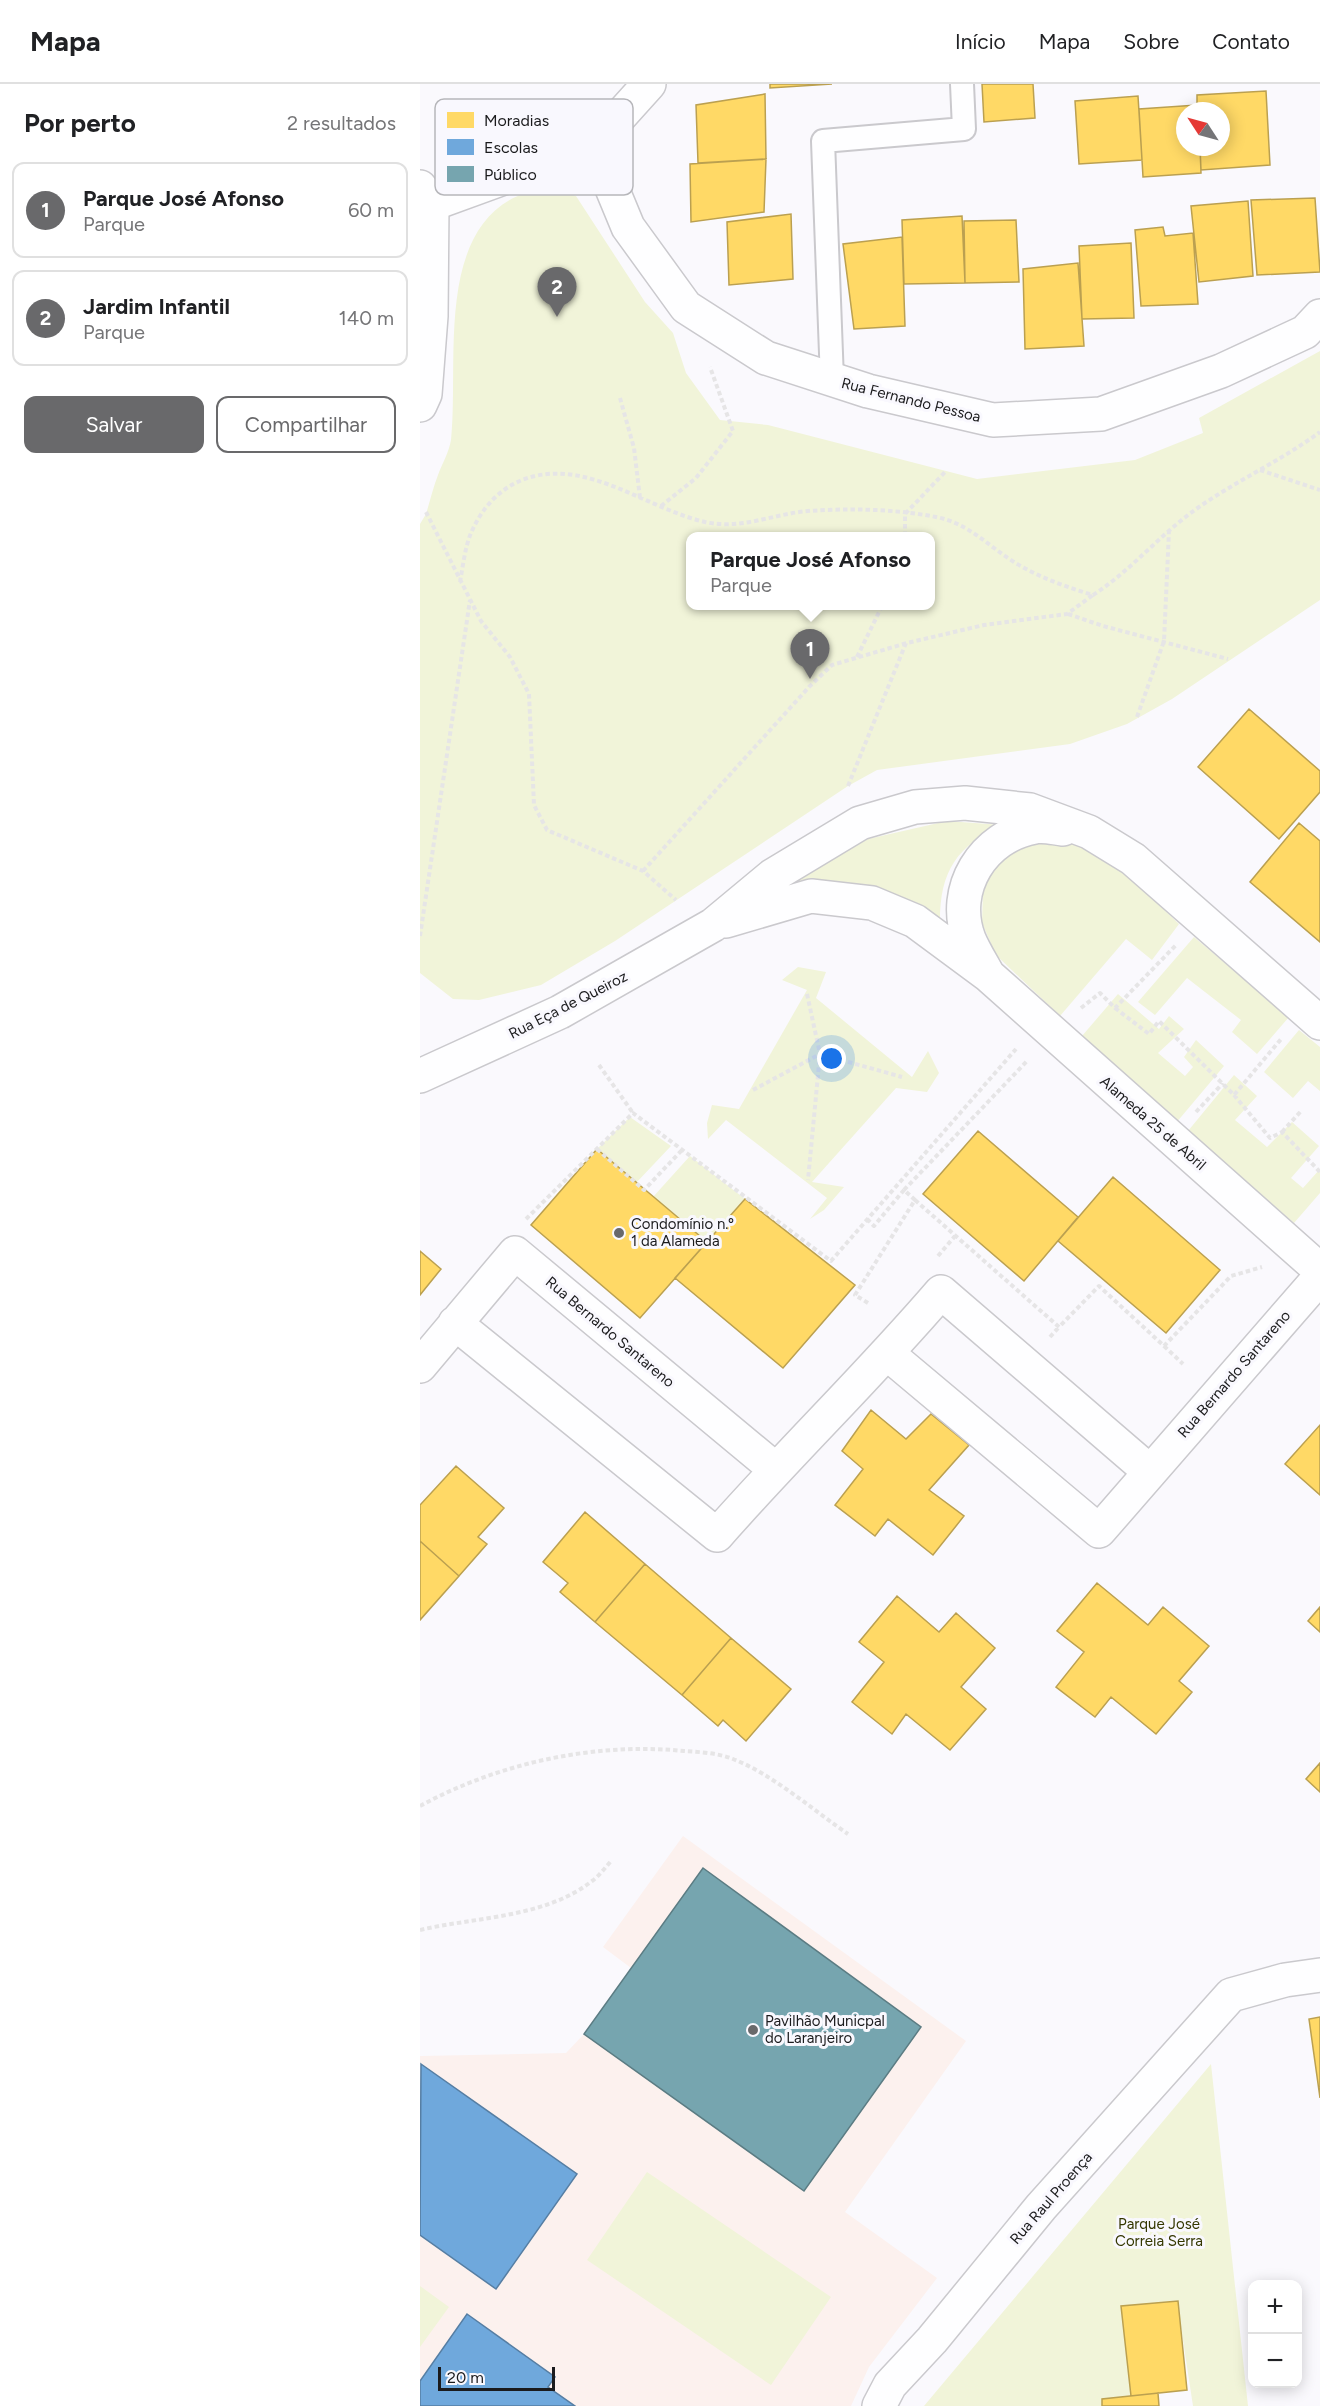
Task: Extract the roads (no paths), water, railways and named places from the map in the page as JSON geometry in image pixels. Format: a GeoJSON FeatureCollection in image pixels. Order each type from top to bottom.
{"type":"FeatureCollection","features":[{"type":"Feature","properties":{"kind":"street"},"geometry":{"type":"LineString","coordinates":[[633,103],[650,84]]}},
{"type":"Feature","properties":{"kind":"street","name":"Rua Fernando Pessoa"},"geometry":{"type":"LineString","coordinates":[[615,195],[628,227],[686,308],[766,358],[867,391],[993,420],[1101,414],[1221,371],[1305,332],[1320,316]]}},
{"type":"Feature","properties":{"kind":"street"},"geometry":{"type":"LineString","coordinates":[[420,405],[425,394],[430,316],[426,196]]}},
{"type":"Feature","properties":{"kind":"street","name":"Alameda 25 de Abril"},"geometry":{"type":"LineString","coordinates":[[713,925],[772,876],[860,823],[915,807],[965,802],[1030,810],[1089,832],[1133,860],[1313,1017]]}},
{"type":"Feature","properties":{"kind":"street","name":"Alameda 25 de Abril"},"geometry":{"type":"LineString","coordinates":[[988,975],[969,938],[964,906],[968,880],[982,856],[1007,835],[1037,826],[1089,832]]}},
{"type":"Feature","properties":{"kind":"street","name":"Alameda 25 de Abril"},"geometry":{"type":"LineString","coordinates":[[713,925],[811,896],[872,903],[915,921],[988,975],[1320,1270]]}},
{"type":"Feature","properties":{"kind":"street","name":"Rua Eça de Queiroz"},"geometry":{"type":"LineString","coordinates":[[423,1068],[560,1012],[713,925]]}},
{"type":"Feature","properties":{"kind":"street","name":"Rua Bernardo Santareno"},"geometry":{"type":"LineString","coordinates":[[420,1366],[515,1253],[775,1469]]}},
{"type":"Feature","properties":{"kind":"street","name":"Rua Bernardo Santareno"},"geometry":{"type":"LineString","coordinates":[[888,1354],[1099,1531],[1320,1277]]}},
{"type":"Feature","properties":{"kind":"street"},"geometry":{"type":"LineString","coordinates":[[455,1323],[717,1535],[775,1469],[888,1354],[941,1292],[1149,1472]]}},
{"type":"Feature","properties":{"kind":"street","name":"Rua Raul Proença"},"geometry":{"type":"LineString","coordinates":[[879,2406],[890,2385],[932,2340],[1041,2207],[1231,1995],[1284,1980],[1320,1975]]}},
{"type":"Feature","properties":{"kind":"lane"},"geometry":{"type":"LineString","coordinates":[[832,380],[823,141],[964,129],[962,84]]}},
{"type":"Feature","properties":{"kind":"place","name":"Jardim Infantil"},"geometry":{"type":"Point","coordinates":[557,317]}},
{"type":"Feature","properties":{"kind":"place","name":"Parque José Afonso"},"geometry":{"type":"Point","coordinates":[810,679]}},
{"type":"Feature","properties":{"kind":"place","name":"Condomínio n.º 1 da Alameda"},"geometry":{"type":"Point","coordinates":[619,1233]}},
{"type":"Feature","properties":{"kind":"place","name":"Pavilhão Municpal do Laranjeiro"},"geometry":{"type":"Point","coordinates":[753,2030]}},
{"type":"Feature","properties":{"kind":"park label","name":"Parque José Correia Serra"},"geometry":{"type":"Point","coordinates":[1159,2232]}}]}
